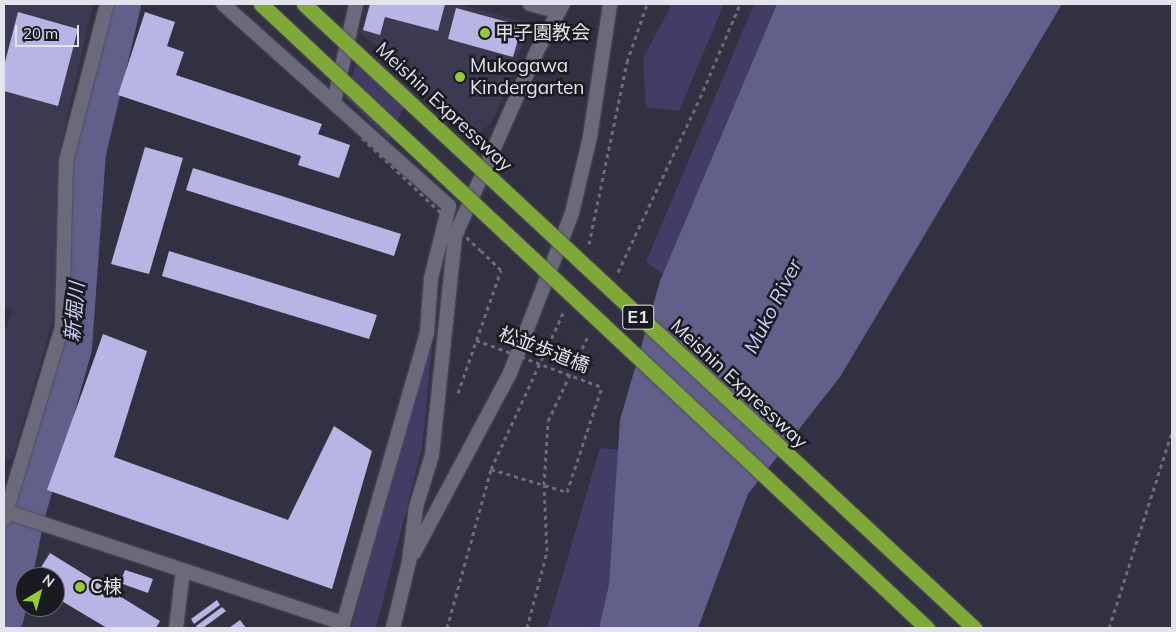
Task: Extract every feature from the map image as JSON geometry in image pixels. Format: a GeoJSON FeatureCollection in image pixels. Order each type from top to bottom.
{"type":"FeatureCollection","features":[{"type":"Feature","properties":{"kind":"highway","name":"E1"},"geometry":{"type":"LineString","coordinates":[[261,4],[926,628]]}},
{"type":"Feature","properties":{"kind":"highway","name":"Meishin Expressway"},"geometry":{"type":"LineString","coordinates":[[304,4],[974,628]]}},
{"type":"Feature","properties":{"kind":"street"},"geometry":{"type":"LineString","coordinates":[[107,4],[66,161],[62,327],[6,514],[183,570],[342,626],[427,333],[431,278],[449,206],[223,4]]}},
{"type":"Feature","properties":{"kind":"street"},"geometry":{"type":"LineString","coordinates":[[334,102],[356,4]]}},
{"type":"Feature","properties":{"kind":"street"},"geometry":{"type":"LineString","coordinates":[[393,628],[409,562],[416,507],[432,455],[455,236],[560,8],[530,4]]}},
{"type":"Feature","properties":{"kind":"street"},"geometry":{"type":"LineString","coordinates":[[409,562],[510,373],[572,213],[590,137],[610,4]]}},
{"type":"Feature","properties":{"kind":"street"},"geometry":{"type":"LineString","coordinates":[[176,628],[183,570]]}},
{"type":"Feature","properties":{"kind":"path"},"geometry":{"type":"LineString","coordinates":[[616,278],[700,98],[740,4]]}},
{"type":"Feature","properties":{"kind":"path"},"geometry":{"type":"LineString","coordinates":[[362,138],[501,270],[455,399]]}},
{"type":"Feature","properties":{"kind":"path"},"geometry":{"type":"LineString","coordinates":[[527,628],[547,551],[544,485],[548,421],[590,332]]}},
{"type":"Feature","properties":{"kind":"path","name":"松並歩道橋"},"geometry":{"type":"LineString","coordinates":[[476,340],[602,386],[567,492],[544,485]]}},
{"type":"Feature","properties":{"kind":"path"},"geometry":{"type":"LineString","coordinates":[[1109,628],[1172,432]]}},
{"type":"Feature","properties":{"kind":"path"},"geometry":{"type":"LineString","coordinates":[[491,469],[544,485]]}},
{"type":"Feature","properties":{"kind":"shaded area"},"geometry":{"type":"Polygon","coordinates":[[[4,4],[93,4],[61,146],[53,320],[12,460],[4,458],[4,334],[12,312],[4,307],[4,4]]]}},
{"type":"Feature","properties":{"kind":"shaded area","name":"Mukogawa Kindergarten"},"geometry":{"type":"Polygon","coordinates":[[[368,4],[461,4],[530,24],[493,121],[476,136],[360,32],[368,4]]]}},
{"type":"Feature","properties":{"kind":"shaded area"},"geometry":{"type":"Polygon","coordinates":[[[672,4],[724,4],[679,111],[646,107],[643,58],[672,4]]]}},
{"type":"Feature","properties":{"kind":"shaded area"},"geometry":{"type":"Polygon","coordinates":[[[754,4],[793,4],[677,285],[646,262],[754,4]]]}},
{"type":"Feature","properties":{"kind":"shaded area"},"geometry":{"type":"Polygon","coordinates":[[[362,48],[411,90],[389,140],[345,97],[362,48]]]}},
{"type":"Feature","properties":{"kind":"shaded area"},"geometry":{"type":"Polygon","coordinates":[[[432,347],[422,448],[376,628],[351,628],[428,349],[432,347]]]}},
{"type":"Feature","properties":{"kind":"shaded area"},"geometry":{"type":"Polygon","coordinates":[[[600,448],[620,450],[609,584],[599,628],[547,628],[600,448]]]}},
{"type":"Feature","properties":{"kind":"water","name":"Muko River"},"geometry":{"type":"Polygon","coordinates":[[[777,4],[1062,4],[840,377],[748,494],[698,628],[599,628],[609,584],[620,420],[660,281],[777,4]]]}},
{"type":"Feature","properties":{"kind":"building"},"geometry":{"type":"Polygon","coordinates":[[[370,4],[445,4],[438,31],[385,17],[380,35],[363,30],[370,4]]]}},
{"type":"Feature","properties":{"kind":"building","name":"甲子園教会"},"geometry":{"type":"Polygon","coordinates":[[[456,8],[522,26],[513,57],[448,39],[456,8]]]}},
{"type":"Feature","properties":{"kind":"building"},"geometry":{"type":"Polygon","coordinates":[[[18,12],[78,29],[58,106],[4,91],[4,66],[18,12]]]}},
{"type":"Feature","properties":{"kind":"building"},"geometry":{"type":"Polygon","coordinates":[[[145,12],[175,22],[167,46],[184,52],[176,75],[322,124],[318,134],[350,145],[339,178],[298,165],[301,156],[118,95],[145,12]]]}},
{"type":"Feature","properties":{"kind":"building"},"geometry":{"type":"Polygon","coordinates":[[[145,147],[183,158],[149,274],[111,264],[145,147]]]}},
{"type":"Feature","properties":{"kind":"building"},"geometry":{"type":"Polygon","coordinates":[[[193,168],[401,234],[394,256],[186,190],[193,168]]]}},
{"type":"Feature","properties":{"kind":"building"},"geometry":{"type":"Polygon","coordinates":[[[169,251],[377,315],[369,339],[162,276],[169,251]]]}},
{"type":"Feature","properties":{"kind":"building"},"geometry":{"type":"Polygon","coordinates":[[[103,334],[147,351],[114,457],[288,520],[334,426],[372,451],[332,589],[47,490],[103,334]]]}},
{"type":"Feature","properties":{"kind":"building","name":"C棟"},"geometry":{"type":"Polygon","coordinates":[[[50,553],[160,621],[156,628],[107,628],[65,603],[65,567],[41,567],[50,553]]]}},
{"type":"Feature","properties":{"kind":"building"},"geometry":{"type":"Polygon","coordinates":[[[125,570],[153,579],[148,593],[120,583],[125,570]]]}},
{"type":"Feature","properties":{"kind":"building"},"geometry":{"type":"Polygon","coordinates":[[[217,600],[220,605],[194,624],[191,619],[217,600]]]}},
{"type":"Feature","properties":{"kind":"building"},"geometry":{"type":"Polygon","coordinates":[[[222,607],[226,611],[203,628],[197,628],[196,626],[222,607]]]}},
{"type":"Feature","properties":{"kind":"building"},"geometry":{"type":"Polygon","coordinates":[[[240,620],[246,628],[229,628],[240,620]]]}},
{"type":"Feature","properties":{"kind":"waterway","name":"新堀川"},"geometry":{"type":"LineString","coordinates":[[4,616],[25,514],[72,347],[86,152],[121,4]]}},
{"type":"Feature","properties":{"kind":"place","name":"甲子園教会"},"geometry":{"type":"Point","coordinates":[485,33]}},
{"type":"Feature","properties":{"kind":"place","name":"Mukogawa Kindergarten"},"geometry":{"type":"Point","coordinates":[460,77]}},
{"type":"Feature","properties":{"kind":"place","name":"C棟"},"geometry":{"type":"Point","coordinates":[80,587]}}]}
